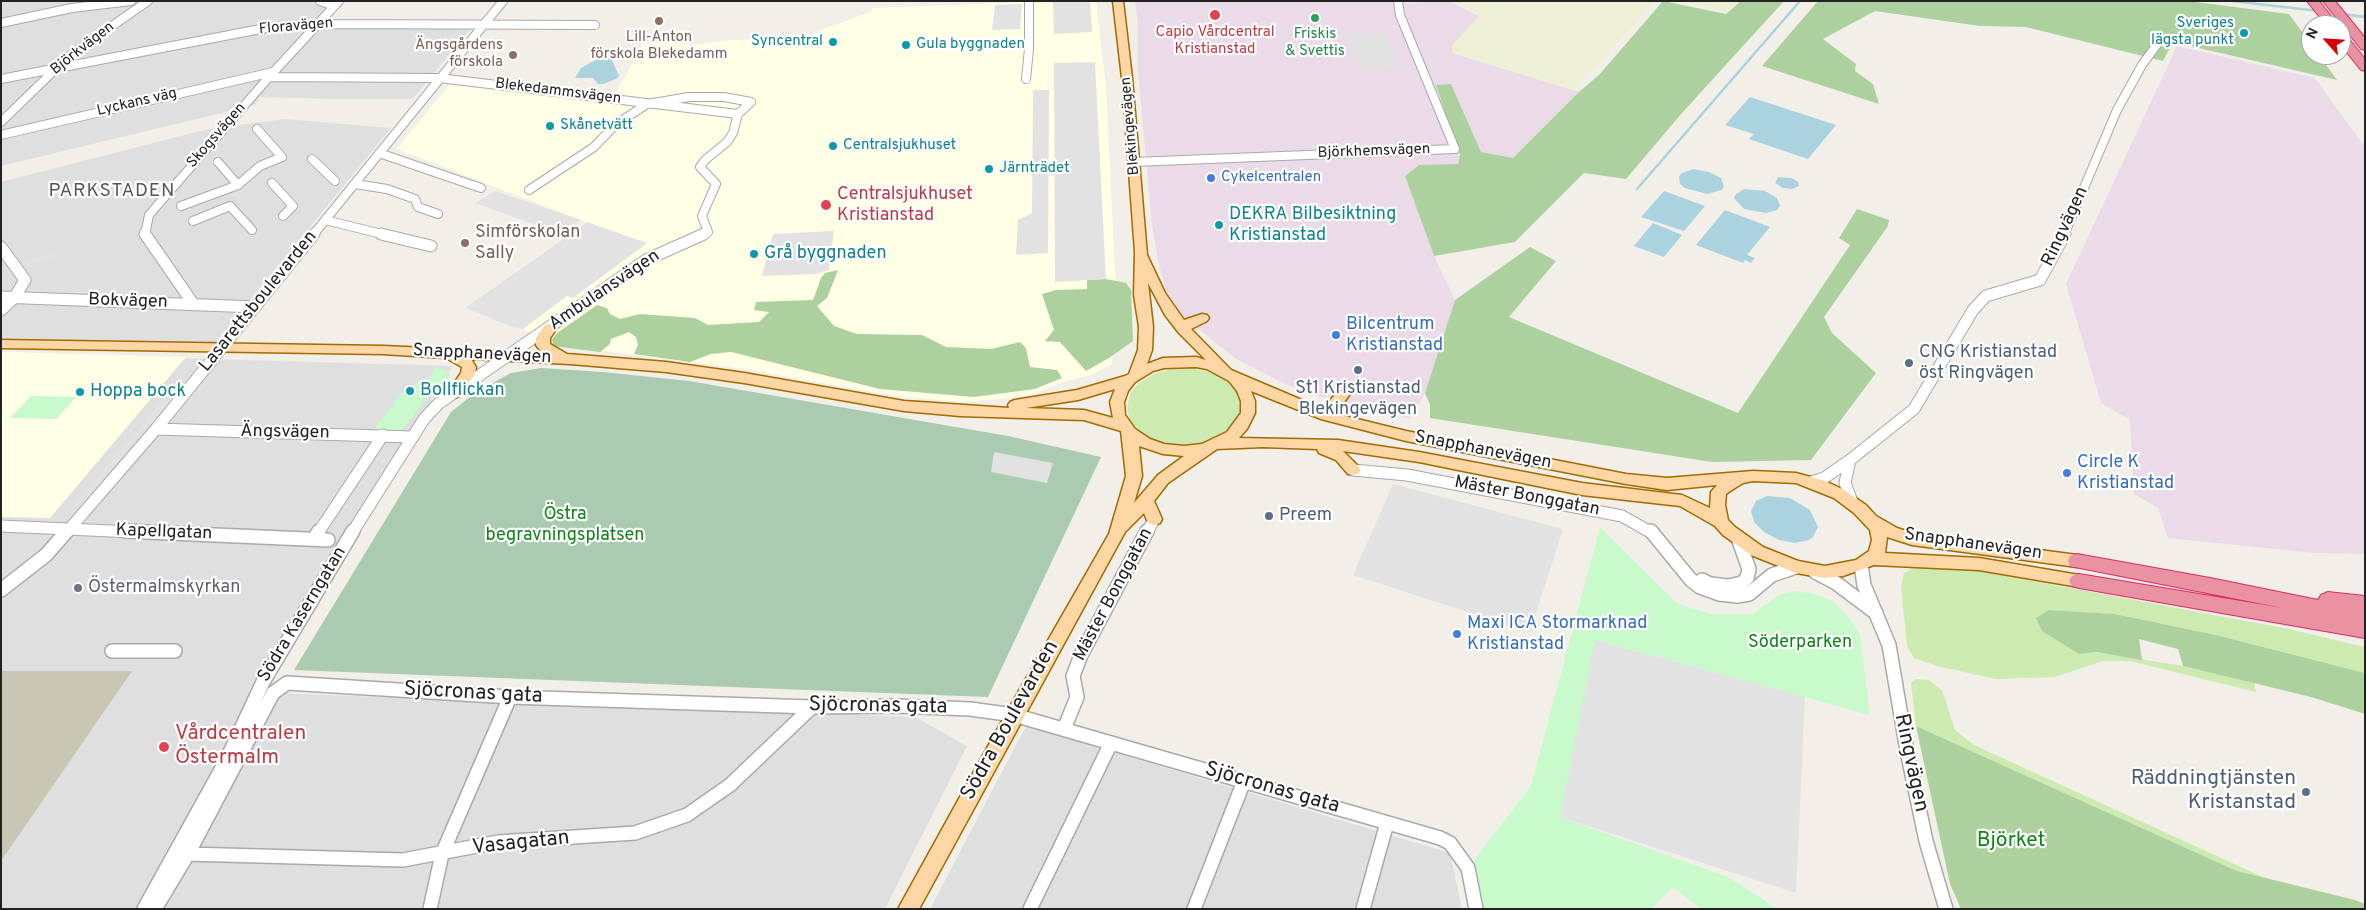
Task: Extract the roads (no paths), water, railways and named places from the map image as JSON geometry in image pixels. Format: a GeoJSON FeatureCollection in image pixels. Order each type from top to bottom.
{"type":"FeatureCollection","features":[{"type":"Feature","properties":{"kind":"highway"},"geometry":{"type":"LineString","coordinates":[[2315,3],[2324,15]]}},
{"type":"Feature","properties":{"kind":"highway"},"geometry":{"type":"LineString","coordinates":[[2331,4],[2365,46]]}},
{"type":"Feature","properties":{"kind":"highway"},"geometry":{"type":"LineString","coordinates":[[2351,50],[2365,67]]}},
{"type":"Feature","properties":{"kind":"highway"},"geometry":{"type":"LineString","coordinates":[[2077,561],[2210,585],[2365,618]]}},
{"type":"Feature","properties":{"kind":"highway"},"geometry":{"type":"LineString","coordinates":[[2079,581],[2365,630]]}},
{"type":"Feature","properties":{"kind":"highway"},"geometry":{"type":"LineString","coordinates":[[2210,585],[2365,604]]}},
{"type":"Feature","properties":{"kind":"highway"},"geometry":{"type":"LineString","coordinates":[[2240,610],[2365,639]]}},
{"type":"Feature","properties":{"kind":"main road","name":"Blekingevägen"},"geometry":{"type":"LineString","coordinates":[[1118,1],[1141,252],[1145,350],[1133,377]]}},
{"type":"Feature","properties":{"kind":"main road","name":"Blekingevägen"},"geometry":{"type":"LineString","coordinates":[[1141,252],[1158,293],[1184,330],[1230,375]]}},
{"type":"Feature","properties":{"kind":"main road"},"geometry":{"type":"LineString","coordinates":[[1184,330],[1187,324],[1202,318]]}},
{"type":"Feature","properties":{"kind":"main road"},"geometry":{"type":"LineString","coordinates":[[550,328],[543,338],[547,350],[570,359]]}},
{"type":"Feature","properties":{"kind":"main road","name":"Snapphanevägen"},"geometry":{"type":"LineString","coordinates":[[1,344],[221,349],[383,350],[570,359],[744,378],[904,406],[960,411],[1084,416],[1128,430]]}},
{"type":"Feature","properties":{"kind":"main road"},"geometry":{"type":"LineString","coordinates":[[446,353],[461,360],[469,367],[468,374],[454,393]]}},
{"type":"Feature","properties":{"kind":"main road"},"geometry":{"type":"LineString","coordinates":[[1180,361],[1204,364],[1230,375],[1244,388],[1248,401],[1248,413],[1242,425],[1232,436],[1210,447],[1184,451],[1164,449],[1145,443],[1128,430],[1118,415],[1117,402],[1121,390],[1133,377],[1148,368],[1180,361]]}},
{"type":"Feature","properties":{"kind":"main road","name":"Snapphanevägen"},"geometry":{"type":"LineString","coordinates":[[1230,375],[1326,415],[1406,436],[1642,482],[1686,484],[1739,478],[1782,476],[1811,482],[1829,489],[1853,504],[1872,521],[1891,532],[1912,539],[2077,561]]}},
{"type":"Feature","properties":{"kind":"main road","name":"Snapphanevägen"},"geometry":{"type":"LineString","coordinates":[[960,411],[1054,400],[1133,377]]}},
{"type":"Feature","properties":{"kind":"main road"},"geometry":{"type":"LineString","coordinates":[[1326,415],[1343,394]]}},
{"type":"Feature","properties":{"kind":"main road","name":"Södra Boulevarden"},"geometry":{"type":"LineString","coordinates":[[1117,534],[1134,476],[1128,430]]}},
{"type":"Feature","properties":{"kind":"main road"},"geometry":{"type":"LineString","coordinates":[[1291,442],[1326,449],[1341,456],[1353,470]]}},
{"type":"Feature","properties":{"kind":"main road","name":"Snapphanevägen"},"geometry":{"type":"LineString","coordinates":[[1210,447],[1291,442],[1338,445],[1419,457],[1582,489],[1672,499],[1691,504],[1722,522],[1738,538],[1766,556],[1813,571],[1843,570],[1866,562],[1979,564],[2079,581]]}},
{"type":"Feature","properties":{"kind":"main road","name":"Södra Boulevarden"},"geometry":{"type":"LineString","coordinates":[[908,909],[1014,714],[1117,534],[1163,479],[1210,447]]}},
{"type":"Feature","properties":{"kind":"main road"},"geometry":{"type":"LineString","coordinates":[[1722,522],[1717,505],[1720,492],[1739,478]]}},
{"type":"Feature","properties":{"kind":"main road"},"geometry":{"type":"LineString","coordinates":[[1146,501],[1154,518]]}},
{"type":"Feature","properties":{"kind":"main road"},"geometry":{"type":"LineString","coordinates":[[1866,562],[1880,547],[1877,528],[1872,521]]}},
{"type":"Feature","properties":{"kind":"street"},"geometry":{"type":"LineString","coordinates":[[1,23],[72,8],[132,1]]}},
{"type":"Feature","properties":{"kind":"street","name":"Björkvägen"},"geometry":{"type":"LineString","coordinates":[[1,122],[57,67],[95,36],[148,1]]}},
{"type":"Feature","properties":{"kind":"street"},"geometry":{"type":"LineString","coordinates":[[320,1],[337,4]]}},
{"type":"Feature","properties":{"kind":"street","name":"Lasarettsboulevarden"},"geometry":{"type":"LineString","coordinates":[[1,590],[46,555],[70,530],[156,429],[439,78],[504,1]]}},
{"type":"Feature","properties":{"kind":"street"},"geometry":{"type":"LineString","coordinates":[[1026,79],[1029,49],[1028,1]]}},
{"type":"Feature","properties":{"kind":"street","name":"Björkhemsvägen"},"geometry":{"type":"LineString","coordinates":[[1134,162],[1455,149],[1400,16],[1398,1]]}},
{"type":"Feature","properties":{"kind":"street","name":"Skogsvägen"},"geometry":{"type":"LineString","coordinates":[[194,305],[144,235],[149,215],[271,75],[337,4]]}},
{"type":"Feature","properties":{"kind":"street","name":"Floravägen"},"geometry":{"type":"LineString","coordinates":[[1,80],[57,67],[271,27],[318,24],[595,25]]}},
{"type":"Feature","properties":{"kind":"street","name":"Ringvägen"},"geometry":{"type":"LineString","coordinates":[[1811,482],[1824,478],[1850,460],[1878,435],[1914,409],[1973,310],[1986,296],[2040,280],[2054,257],[2074,213],[2117,110],[2142,65],[2161,39]]}},
{"type":"Feature","properties":{"kind":"street","name":"Lyckans väg"},"geometry":{"type":"LineString","coordinates":[[1,135],[271,75],[439,78]]}},
{"type":"Feature","properties":{"kind":"street","name":"Blekedammsvägen"},"geometry":{"type":"LineString","coordinates":[[439,78],[738,114]]}},
{"type":"Feature","properties":{"kind":"street","name":"Blekedammsvägen"},"geometry":{"type":"LineString","coordinates":[[647,104],[689,97],[724,97],[751,102],[738,114],[733,133],[727,142],[705,160],[700,167],[716,184],[702,216],[708,232]]}},
{"type":"Feature","properties":{"kind":"street"},"geometry":{"type":"LineString","coordinates":[[529,190],[594,146],[616,125],[647,104]]}},
{"type":"Feature","properties":{"kind":"street"},"geometry":{"type":"LineString","coordinates":[[181,206],[238,185],[260,166],[282,158],[257,129]]}},
{"type":"Feature","properties":{"kind":"street"},"geometry":{"type":"LineString","coordinates":[[379,153],[481,188]]}},
{"type":"Feature","properties":{"kind":"street"},"geometry":{"type":"LineString","coordinates":[[312,159],[335,181]]}},
{"type":"Feature","properties":{"kind":"street"},"geometry":{"type":"LineString","coordinates":[[218,162],[238,185]]}},
{"type":"Feature","properties":{"kind":"street"},"geometry":{"type":"LineString","coordinates":[[272,183],[293,206],[283,216]]}},
{"type":"Feature","properties":{"kind":"street"},"geometry":{"type":"LineString","coordinates":[[355,184],[387,189],[415,199],[418,207],[438,214]]}},
{"type":"Feature","properties":{"kind":"street"},"geometry":{"type":"LineString","coordinates":[[193,221],[230,206],[252,230]]}},
{"type":"Feature","properties":{"kind":"street"},"geometry":{"type":"LineString","coordinates":[[325,220],[431,246]]}},
{"type":"Feature","properties":{"kind":"street","name":"Ambulansvägen"},"geometry":{"type":"LineString","coordinates":[[506,356],[550,328],[658,253],[708,232]]}},
{"type":"Feature","properties":{"kind":"street"},"geometry":{"type":"LineString","coordinates":[[1,247],[25,280],[14,298],[1,310]]}},
{"type":"Feature","properties":{"kind":"street","name":"Bokvägen"},"geometry":{"type":"LineString","coordinates":[[1,297],[255,307]]}},
{"type":"Feature","properties":{"kind":"street","name":"Södra Kaserngatan"},"geometry":{"type":"LineString","coordinates":[[144,909],[226,761],[263,682],[339,553],[413,437],[438,404],[506,356]]}},
{"type":"Feature","properties":{"kind":"street","name":"Ängsvägen"},"geometry":{"type":"LineString","coordinates":[[156,429],[413,437]]}},
{"type":"Feature","properties":{"kind":"street"},"geometry":{"type":"LineString","coordinates":[[314,539],[383,435]]}},
{"type":"Feature","properties":{"kind":"street"},"geometry":{"type":"LineString","coordinates":[[1850,460],[1845,483],[1853,504]]}},
{"type":"Feature","properties":{"kind":"street","name":"Mäster Bonggatan"},"geometry":{"type":"LineString","coordinates":[[1353,470],[1407,475],[1613,513],[1635,521],[1652,532],[1691,580],[1700,587],[1719,594],[1737,596],[1749,594],[1772,575],[1796,567]]}},
{"type":"Feature","properties":{"kind":"street","name":"Mäster Bonggatan"},"geometry":{"type":"LineString","coordinates":[[1064,729],[1077,697],[1074,676],[1081,655],[1154,518]]}},
{"type":"Feature","properties":{"kind":"street","name":"Kapellgatan"},"geometry":{"type":"LineString","coordinates":[[1,526],[328,540]]}},
{"type":"Feature","properties":{"kind":"street","name":"Mäster Bonggatan"},"geometry":{"type":"LineString","coordinates":[[1681,568],[1710,584],[1728,586],[1742,583],[1747,578],[1749,569],[1738,538]]}},
{"type":"Feature","properties":{"kind":"street","name":"Ringvägen"},"geometry":{"type":"LineString","coordinates":[[1866,562],[1864,585],[1879,616],[1889,645],[1902,728],[1926,841],[1946,909]]}},
{"type":"Feature","properties":{"kind":"street","name":"Ringvägen"},"geometry":{"type":"LineString","coordinates":[[1813,571],[1859,598],[1879,616]]}},
{"type":"Feature","properties":{"kind":"street"},"geometry":{"type":"LineString","coordinates":[[112,652],[175,651]]}},
{"type":"Feature","properties":{"kind":"street","name":"Södra Kaserngatan"},"geometry":{"type":"LineString","coordinates":[[156,909],[188,854],[273,693],[287,683]]}},
{"type":"Feature","properties":{"kind":"street","name":"Sjöcronas gata"},"geometry":{"type":"LineString","coordinates":[[287,683],[510,697],[812,707],[897,706],[970,709],[1014,714],[1440,838],[1450,843],[1468,868],[1476,909]]}},
{"type":"Feature","properties":{"kind":"street"},"geometry":{"type":"LineString","coordinates":[[430,909],[442,854],[510,697]]}},
{"type":"Feature","properties":{"kind":"street","name":"Vasagatan"},"geometry":{"type":"LineString","coordinates":[[188,854],[403,860],[498,842],[635,833],[687,815],[730,785],[812,707]]}},
{"type":"Feature","properties":{"kind":"street"},"geometry":{"type":"LineString","coordinates":[[1030,909],[1112,743]]}},
{"type":"Feature","properties":{"kind":"street"},"geometry":{"type":"LineString","coordinates":[[1194,909],[1244,781]]}},
{"type":"Feature","properties":{"kind":"street"},"geometry":{"type":"LineString","coordinates":[[1363,909],[1387,823]]}},
{"type":"Feature","properties":{"kind":"water"},"geometry":{"type":"Polygon","coordinates":[[[606,58],[612,60],[619,76],[616,79],[598,84],[593,78],[575,78],[581,68],[597,59],[606,58]]]}},
{"type":"Feature","properties":{"kind":"water"},"geometry":{"type":"Polygon","coordinates":[[[1750,97],[1836,125],[1808,159],[1749,139],[1754,134],[1725,125],[1750,97]]]}},
{"type":"Feature","properties":{"kind":"water"},"geometry":{"type":"Polygon","coordinates":[[[1693,169],[1709,172],[1721,178],[1724,187],[1722,190],[1707,194],[1685,188],[1680,184],[1679,176],[1693,169]]]}},
{"type":"Feature","properties":{"kind":"water"},"geometry":{"type":"Polygon","coordinates":[[[1778,177],[1792,178],[1798,182],[1799,186],[1792,189],[1783,188],[1775,183],[1778,177]]]}},
{"type":"Feature","properties":{"kind":"water"},"geometry":{"type":"Polygon","coordinates":[[[1744,189],[1765,191],[1777,198],[1780,206],[1777,210],[1766,213],[1744,209],[1734,198],[1735,195],[1744,189]]]}},
{"type":"Feature","properties":{"kind":"water"},"geometry":{"type":"Polygon","coordinates":[[[1664,191],[1705,206],[1684,231],[1641,217],[1664,191]]]}},
{"type":"Feature","properties":{"kind":"water"},"geometry":{"type":"Polygon","coordinates":[[[1725,210],[1770,227],[1747,255],[1755,258],[1751,263],[1745,260],[1743,263],[1696,245],[1725,210]]]}},
{"type":"Feature","properties":{"kind":"water"},"geometry":{"type":"Polygon","coordinates":[[[1653,223],[1682,235],[1664,257],[1634,246],[1653,223]]]}},
{"type":"Feature","properties":{"kind":"water"},"geometry":{"type":"Polygon","coordinates":[[[1767,496],[1790,498],[1810,510],[1818,527],[1813,537],[1809,540],[1795,543],[1779,540],[1764,532],[1754,522],[1751,511],[1756,501],[1767,496]]]}},
{"type":"Feature","properties":{"kind":"waterway"},"geometry":{"type":"LineString","coordinates":[[1637,189],[1800,1]]}},
{"type":"Feature","properties":{"kind":"waterway"},"geometry":{"type":"LineString","coordinates":[[2232,1],[2319,11]]}},
{"type":"Feature","properties":{"kind":"waterway"},"geometry":{"type":"LineString","coordinates":[[2342,14],[2365,17]]}},
{"type":"Feature","properties":{"kind":"place","name":"Capio Vårdcentral Kristianstad"},"geometry":{"type":"Point","coordinates":[1215,15]}},
{"type":"Feature","properties":{"kind":"place","name":"Friskis & Svettis"},"geometry":{"type":"Point","coordinates":[1315,18]}},
{"type":"Feature","properties":{"kind":"place","name":"Lill-Anton förskola Blekedamm"},"geometry":{"type":"Point","coordinates":[659,21]}},
{"type":"Feature","properties":{"kind":"place","name":"Sveriges lägsta punkt"},"geometry":{"type":"Point","coordinates":[2244,33]}},
{"type":"Feature","properties":{"kind":"place","name":"Syncentral"},"geometry":{"type":"Point","coordinates":[833,42]}},
{"type":"Feature","properties":{"kind":"place","name":"Gula byggnaden"},"geometry":{"type":"Point","coordinates":[906,45]}},
{"type":"Feature","properties":{"kind":"place","name":"Ängsgårdens förskola"},"geometry":{"type":"Point","coordinates":[513,55]}},
{"type":"Feature","properties":{"kind":"place","name":"Skånetvätt"},"geometry":{"type":"Point","coordinates":[550,126]}},
{"type":"Feature","properties":{"kind":"place","name":"Centralsjukhuset"},"geometry":{"type":"Point","coordinates":[833,146]}},
{"type":"Feature","properties":{"kind":"place","name":"Järnträdet"},"geometry":{"type":"Point","coordinates":[989,169]}},
{"type":"Feature","properties":{"kind":"place","name":"Cykelcentralen"},"geometry":{"type":"Point","coordinates":[1211,178]}},
{"type":"Feature","properties":{"kind":"place","name":"Centralsjukhuset Kristianstad"},"geometry":{"type":"Point","coordinates":[826,205]}},
{"type":"Feature","properties":{"kind":"place","name":"DEKRA Bilbesiktning Kristianstad"},"geometry":{"type":"Point","coordinates":[1219,225]}},
{"type":"Feature","properties":{"kind":"place","name":"Simförskolan Sally"},"geometry":{"type":"Point","coordinates":[465,243]}},
{"type":"Feature","properties":{"kind":"place","name":"Grå byggnaden"},"geometry":{"type":"Point","coordinates":[754,254]}},
{"type":"Feature","properties":{"kind":"place","name":"Bilcentrum Kristianstad"},"geometry":{"type":"Point","coordinates":[1336,335]}},
{"type":"Feature","properties":{"kind":"place","name":"CNG Kristianstad öst Ringvägen"},"geometry":{"type":"Point","coordinates":[1909,363]}},
{"type":"Feature","properties":{"kind":"place","name":"St1 Kristianstad Blekingevägen"},"geometry":{"type":"Point","coordinates":[1358,370]}},
{"type":"Feature","properties":{"kind":"place","name":"Bollflickan"},"geometry":{"type":"Point","coordinates":[410,391]}},
{"type":"Feature","properties":{"kind":"place","name":"Hoppa bock"},"geometry":{"type":"Point","coordinates":[80,392]}},
{"type":"Feature","properties":{"kind":"place","name":"Circle K Kristianstad"},"geometry":{"type":"Point","coordinates":[2067,473]}},
{"type":"Feature","properties":{"kind":"place","name":"Preem"},"geometry":{"type":"Point","coordinates":[1269,516]}},
{"type":"Feature","properties":{"kind":"place","name":"Östermalmskyrkan"},"geometry":{"type":"Point","coordinates":[78,588]}},
{"type":"Feature","properties":{"kind":"place","name":"Maxi ICA Stormarknad Kristianstad"},"geometry":{"type":"Point","coordinates":[1457,634]}},
{"type":"Feature","properties":{"kind":"place","name":"Vårdcentralen Östermalm"},"geometry":{"type":"Point","coordinates":[164,747]}},
{"type":"Feature","properties":{"kind":"place","name":"Räddningtjänsten Kristanstad"},"geometry":{"type":"Point","coordinates":[2306,792]}},
{"type":"Feature","properties":{"kind":"district","name":"PARKSTADEN"},"geometry":{"type":"Point","coordinates":[112,192]}},
{"type":"Feature","properties":{"kind":"park label","name":"Östra begravningsplatsen"},"geometry":{"type":"Point","coordinates":[565,525]}},
{"type":"Feature","properties":{"kind":"park label","name":"Söderparken"},"geometry":{"type":"Point","coordinates":[1800,643]}},
{"type":"Feature","properties":{"kind":"park label","name":"Björket"},"geometry":{"type":"Point","coordinates":[2011,842]}}]}
